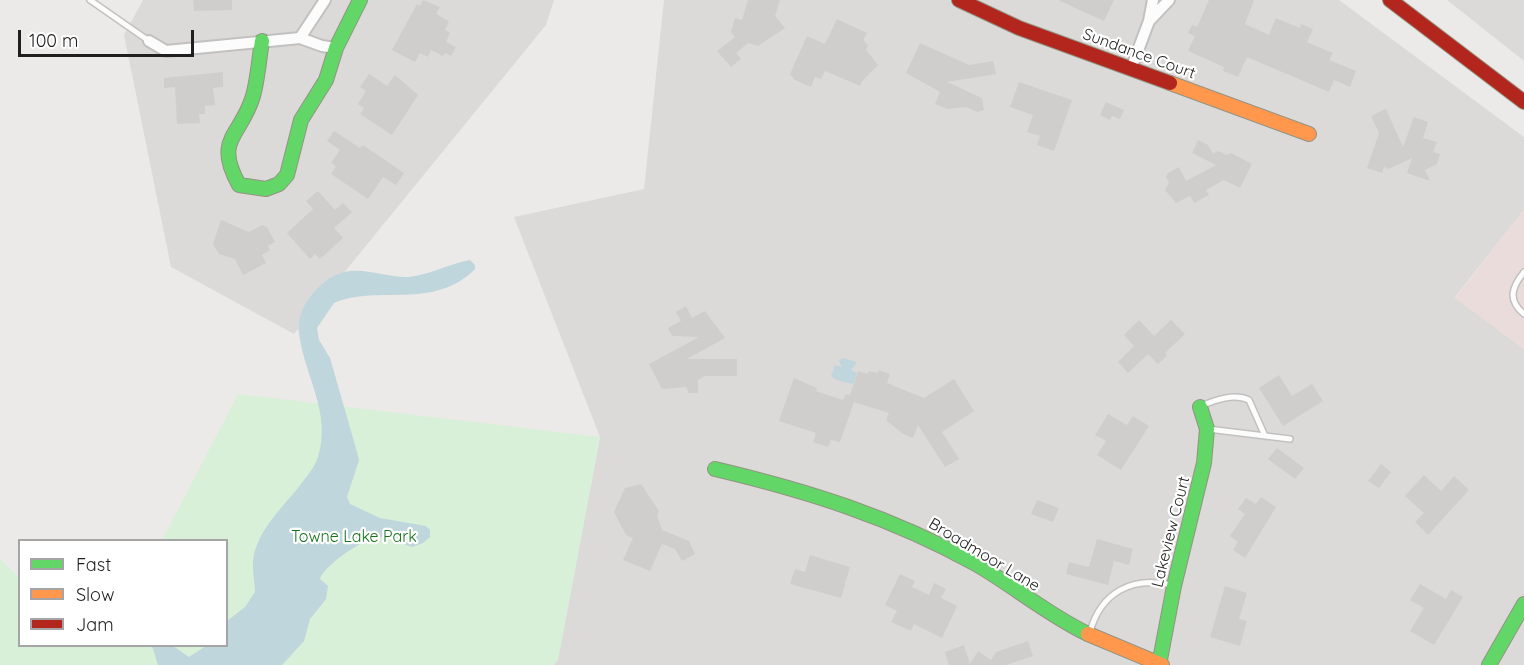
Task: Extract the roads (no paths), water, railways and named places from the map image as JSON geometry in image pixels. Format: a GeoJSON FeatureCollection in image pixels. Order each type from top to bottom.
{"type":"FeatureCollection","features":[{"type":"Feature","properties":{"kind":"street"},"geometry":{"type":"LineString","coordinates":[[300,38],[325,0]]}},
{"type":"Feature","properties":{"kind":"street"},"geometry":{"type":"LineString","coordinates":[[262,41],[253,98],[246,115],[227,143],[225,155],[230,171],[239,185],[254,189],[266,189],[279,184],[287,175],[301,120],[326,80],[336,48],[360,0]]}},
{"type":"Feature","properties":{"kind":"street","name":"Sundance Court"},"geometry":{"type":"LineString","coordinates":[[959,0],[1018,28],[1309,134]]}},
{"type":"Feature","properties":{"kind":"street"},"geometry":{"type":"LineString","coordinates":[[1131,69],[1149,21],[1153,0]]}},
{"type":"Feature","properties":{"kind":"street"},"geometry":{"type":"LineString","coordinates":[[1149,21],[1169,0]]}},
{"type":"Feature","properties":{"kind":"street"},"geometry":{"type":"LineString","coordinates":[[1390,0],[1524,102]]}},
{"type":"Feature","properties":{"kind":"street"},"geometry":{"type":"LineString","coordinates":[[149,41],[166,51],[300,38],[322,46],[336,48]]}},
{"type":"Feature","properties":{"kind":"street","name":"Lakeview Court"},"geometry":{"type":"LineString","coordinates":[[1160,665],[1174,586],[1198,492],[1206,429],[1200,407]]}},
{"type":"Feature","properties":{"kind":"street","name":"Broadmoor Lane"},"geometry":{"type":"LineString","coordinates":[[715,469],[799,489],[860,509],[920,535],[976,566],[1047,612],[1089,635],[1160,665]]}},
{"type":"Feature","properties":{"kind":"street"},"geometry":{"type":"LineString","coordinates":[[1489,665],[1524,604]]}},
{"type":"Feature","properties":{"kind":"lane"},"geometry":{"type":"LineString","coordinates":[[90,0],[149,41]]}},
{"type":"Feature","properties":{"kind":"lane"},"geometry":{"type":"LineString","coordinates":[[1524,272],[1513,287],[1512,295],[1514,303],[1524,314]]}},
{"type":"Feature","properties":{"kind":"lane"},"geometry":{"type":"LineString","coordinates":[[1200,407],[1217,399],[1244,398],[1249,400],[1265,436]]}},
{"type":"Feature","properties":{"kind":"lane"},"geometry":{"type":"LineString","coordinates":[[1206,429],[1290,439]]}},
{"type":"Feature","properties":{"kind":"lane"},"geometry":{"type":"LineString","coordinates":[[1089,635],[1100,608],[1108,597],[1123,588],[1149,582],[1174,586]]}},
{"type":"Feature","properties":{"kind":"water"},"geometry":{"type":"Polygon","coordinates":[[[470,260],[475,265],[475,269],[459,282],[442,289],[406,295],[351,298],[334,303],[317,328],[319,340],[330,358],[359,460],[347,497],[350,504],[380,518],[426,526],[430,530],[430,537],[423,543],[412,547],[388,537],[377,538],[349,550],[333,563],[320,579],[328,586],[326,599],[310,619],[304,641],[282,665],[158,665],[152,647],[174,647],[189,657],[204,647],[228,647],[228,620],[245,607],[255,592],[254,557],[262,534],[317,461],[322,425],[299,333],[301,314],[310,297],[324,282],[349,271],[409,277],[470,260]]]}},
{"type":"Feature","properties":{"kind":"water"},"geometry":{"type":"Polygon","coordinates":[[[842,358],[857,362],[851,370],[857,373],[853,384],[831,376],[835,365],[842,367],[839,361],[842,358]]]}},
{"type":"Feature","properties":{"kind":"park label","name":"Towne Lake Park"},"geometry":{"type":"Point","coordinates":[354,537]}}]}
